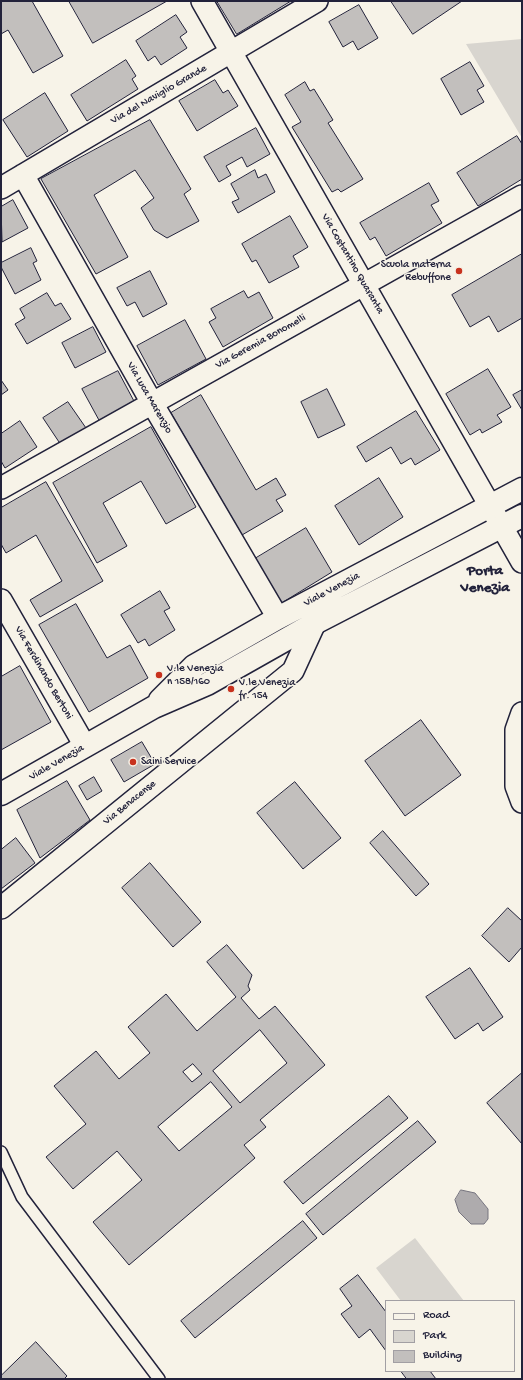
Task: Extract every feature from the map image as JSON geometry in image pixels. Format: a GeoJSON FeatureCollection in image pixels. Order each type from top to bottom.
{"type":"FeatureCollection","features":[{"type":"Feature","properties":{"kind":"street","name":"Via Costantino Quaranta"},"geometry":{"type":"LineString","coordinates":[[202,1],[522,562]]}},
{"type":"Feature","properties":{"kind":"street","name":"Via del Naviglio Grande"},"geometry":{"type":"LineString","coordinates":[[1,188],[317,1]]}},
{"type":"Feature","properties":{"kind":"street","name":"Via Luca Marenzio"},"geometry":{"type":"LineString","coordinates":[[23,175],[152,403],[278,618]]}},
{"type":"Feature","properties":{"kind":"street","name":"Via Geremia Bonomelli"},"geometry":{"type":"LineString","coordinates":[[1,488],[522,196]]}},
{"type":"Feature","properties":{"kind":"street","name":"Viale Venezia"},"geometry":{"type":"LineString","coordinates":[[154,707],[194,666],[278,618],[522,490]]}},
{"type":"Feature","properties":{"kind":"street","name":"Viale Venezia"},"geometry":{"type":"LineString","coordinates":[[1,794],[154,707],[207,684],[315,622],[522,516]]}},
{"type":"Feature","properties":{"kind":"street","name":"Via Ferdinando Bertoni"},"geometry":{"type":"LineString","coordinates":[[1,600],[85,746]]}},
{"type":"Feature","properties":{"kind":"street","name":"Via Benacense"},"geometry":{"type":"LineString","coordinates":[[1,908],[293,671],[315,622]]}},
{"type":"Feature","properties":{"kind":"street"},"geometry":{"type":"LineString","coordinates":[[522,713],[516,730],[516,786],[522,802]]}},
{"type":"Feature","properties":{"kind":"lane"},"geometry":{"type":"LineString","coordinates":[[1,1152],[22,1197],[159,1379]]}},
{"type":"Feature","properties":{"kind":"green space"},"geometry":{"type":"Polygon","coordinates":[[[522,39],[522,138],[466,44],[522,39]]]}},
{"type":"Feature","properties":{"kind":"green space"},"geometry":{"type":"Polygon","coordinates":[[[415,1238],[463,1300],[400,1300],[376,1268],[415,1238]]]}},
{"type":"Feature","properties":{"kind":"shaded area"},"geometry":{"type":"Polygon","coordinates":[[[461,1190],[475,1193],[488,1209],[488,1219],[484,1224],[471,1224],[459,1212],[455,1200],[461,1190]]]}},
{"type":"Feature","properties":{"kind":"building"},"geometry":{"type":"Polygon","coordinates":[[[1,1],[32,1],[63,56],[33,73],[8,30],[1,34],[1,1]]]}},
{"type":"Feature","properties":{"kind":"building"},"geometry":{"type":"Polygon","coordinates":[[[69,1],[167,1],[93,43],[69,1]]]}},
{"type":"Feature","properties":{"kind":"building"},"geometry":{"type":"Polygon","coordinates":[[[217,1],[291,1],[237,34],[217,1]]]}},
{"type":"Feature","properties":{"kind":"building"},"geometry":{"type":"Polygon","coordinates":[[[391,1],[462,1],[413,34],[391,1]]]}},
{"type":"Feature","properties":{"kind":"building"},"geometry":{"type":"Polygon","coordinates":[[[359,5],[378,38],[358,50],[353,41],[343,47],[329,22],[359,5]]]}},
{"type":"Feature","properties":{"kind":"building"},"geometry":{"type":"Polygon","coordinates":[[[176,15],[187,32],[180,37],[187,48],[161,65],[155,56],[148,61],[136,41],[176,15]]]}},
{"type":"Feature","properties":{"kind":"building"},"geometry":{"type":"Polygon","coordinates":[[[126,60],[136,76],[132,79],[138,89],[87,121],[71,95],[126,60]]]}},
{"type":"Feature","properties":{"kind":"building"},"geometry":{"type":"Polygon","coordinates":[[[470,62],[484,86],[477,90],[484,102],[461,115],[441,79],[470,62]]]}},
{"type":"Feature","properties":{"kind":"building"},"geometry":{"type":"Polygon","coordinates":[[[215,80],[223,93],[228,90],[238,106],[197,131],[179,101],[215,80]]]}},
{"type":"Feature","properties":{"kind":"building"},"geometry":{"type":"Polygon","coordinates":[[[305,82],[310,91],[314,89],[333,120],[328,123],[363,179],[341,192],[338,189],[332,192],[292,127],[301,122],[285,95],[305,82]]]}},
{"type":"Feature","properties":{"kind":"building"},"geometry":{"type":"Polygon","coordinates":[[[45,93],[68,131],[27,157],[3,120],[45,93]]]}},
{"type":"Feature","properties":{"kind":"building"},"geometry":{"type":"Polygon","coordinates":[[[150,120],[191,189],[184,194],[199,221],[167,238],[154,230],[141,208],[154,198],[135,170],[94,195],[128,257],[96,274],[41,179],[150,120]]]}},
{"type":"Feature","properties":{"kind":"building"},"geometry":{"type":"Polygon","coordinates":[[[256,128],[270,154],[247,167],[242,157],[226,166],[231,175],[219,182],[204,157],[256,128]]]}},
{"type":"Feature","properties":{"kind":"building"},"geometry":{"type":"Polygon","coordinates":[[[517,136],[522,144],[522,179],[478,206],[457,173],[517,136]]]}},
{"type":"Feature","properties":{"kind":"building"},"geometry":{"type":"Polygon","coordinates":[[[255,170],[258,178],[266,174],[275,192],[238,213],[232,202],[239,199],[231,184],[255,170]]]}},
{"type":"Feature","properties":{"kind":"building"},"geometry":{"type":"Polygon","coordinates":[[[429,183],[439,201],[431,205],[442,223],[386,256],[375,237],[370,240],[360,223],[429,183]]]}},
{"type":"Feature","properties":{"kind":"building"},"geometry":{"type":"Polygon","coordinates":[[[13,200],[28,228],[2,242],[1,207],[13,200]]]}},
{"type":"Feature","properties":{"kind":"building"},"geometry":{"type":"Polygon","coordinates":[[[290,216],[308,247],[293,256],[299,267],[269,283],[256,260],[252,262],[242,244],[290,216]]]}},
{"type":"Feature","properties":{"kind":"building"},"geometry":{"type":"Polygon","coordinates":[[[31,248],[37,261],[33,263],[41,280],[15,294],[1,267],[1,263],[31,248]]]}},
{"type":"Feature","properties":{"kind":"building"},"geometry":{"type":"Polygon","coordinates":[[[522,254],[522,318],[498,332],[489,316],[470,327],[452,295],[522,254]]]}},
{"type":"Feature","properties":{"kind":"building"},"geometry":{"type":"Polygon","coordinates":[[[150,271],[167,304],[143,317],[135,302],[127,306],[117,288],[150,271]]]}},
{"type":"Feature","properties":{"kind":"building"},"geometry":{"type":"Polygon","coordinates":[[[244,291],[248,298],[259,292],[273,318],[223,347],[209,322],[216,318],[211,309],[244,291]]]}},
{"type":"Feature","properties":{"kind":"building"},"geometry":{"type":"Polygon","coordinates":[[[47,293],[55,306],[61,303],[71,319],[27,344],[15,324],[25,318],[20,309],[47,293]]]}},
{"type":"Feature","properties":{"kind":"building"},"geometry":{"type":"Polygon","coordinates":[[[185,320],[206,359],[158,385],[137,346],[185,320]]]}},
{"type":"Feature","properties":{"kind":"building"},"geometry":{"type":"Polygon","coordinates":[[[93,327],[106,352],[75,368],[62,343],[93,327]]]}},
{"type":"Feature","properties":{"kind":"building"},"geometry":{"type":"Polygon","coordinates":[[[488,369],[511,407],[497,415],[502,422],[482,433],[480,429],[470,435],[446,394],[488,369]]]}},
{"type":"Feature","properties":{"kind":"building"},"geometry":{"type":"Polygon","coordinates":[[[118,371],[135,403],[100,422],[82,389],[118,371]]]}},
{"type":"Feature","properties":{"kind":"building"},"geometry":{"type":"Polygon","coordinates":[[[1,380],[8,390],[1,395],[1,380]]]}},
{"type":"Feature","properties":{"kind":"building"},"geometry":{"type":"Polygon","coordinates":[[[327,389],[345,425],[318,438],[301,402],[327,389]]]}},
{"type":"Feature","properties":{"kind":"building"},"geometry":{"type":"Polygon","coordinates":[[[522,390],[522,410],[513,395],[522,390]]]}},
{"type":"Feature","properties":{"kind":"building"},"geometry":{"type":"Polygon","coordinates":[[[201,395],[256,490],[276,478],[286,495],[276,500],[283,511],[242,535],[171,413],[201,395]]]}},
{"type":"Feature","properties":{"kind":"building"},"geometry":{"type":"Polygon","coordinates":[[[68,402],[86,428],[61,445],[43,418],[68,402]]]}},
{"type":"Feature","properties":{"kind":"building"},"geometry":{"type":"Polygon","coordinates":[[[416,411],[440,450],[415,465],[411,458],[401,464],[391,447],[366,462],[357,447],[416,411]]]}},
{"type":"Feature","properties":{"kind":"building"},"geometry":{"type":"Polygon","coordinates":[[[20,421],[37,447],[5,468],[1,461],[1,434],[20,421]]]}},
{"type":"Feature","properties":{"kind":"building"},"geometry":{"type":"Polygon","coordinates":[[[151,427],[196,507],[166,524],[141,481],[103,503],[127,546],[97,563],[53,483],[151,427]]]}},
{"type":"Feature","properties":{"kind":"building"},"geometry":{"type":"Polygon","coordinates":[[[379,478],[403,517],[359,545],[335,506],[379,478]]]}},
{"type":"Feature","properties":{"kind":"building"},"geometry":{"type":"Polygon","coordinates":[[[46,482],[103,581],[40,617],[30,600],[62,581],[36,535],[6,553],[1,544],[1,508],[46,482]]]}},
{"type":"Feature","properties":{"kind":"building"},"geometry":{"type":"Polygon","coordinates":[[[306,528],[332,572],[280,604],[253,560],[306,528]]]}},
{"type":"Feature","properties":{"kind":"building"},"geometry":{"type":"Polygon","coordinates":[[[160,591],[170,608],[164,611],[175,630],[149,646],[145,639],[138,643],[121,615],[160,591]]]}},
{"type":"Feature","properties":{"kind":"building"},"geometry":{"type":"Polygon","coordinates":[[[76,604],[107,658],[130,645],[148,678],[89,712],[39,625],[76,604]]]}},
{"type":"Feature","properties":{"kind":"building"},"geometry":{"type":"Polygon","coordinates":[[[20,666],[51,722],[1,750],[1,677],[20,666]]]}},
{"type":"Feature","properties":{"kind":"building"},"geometry":{"type":"Polygon","coordinates":[[[421,720],[461,775],[405,816],[365,761],[421,720]]]}},
{"type":"Feature","properties":{"kind":"building","name":"Saini Service"},"geometry":{"type":"Polygon","coordinates":[[[142,742],[155,764],[124,782],[111,760],[142,742]]]}},
{"type":"Feature","properties":{"kind":"building"},"geometry":{"type":"Polygon","coordinates":[[[94,777],[102,791],[87,800],[79,786],[94,777]]]}},
{"type":"Feature","properties":{"kind":"building"},"geometry":{"type":"Polygon","coordinates":[[[67,781],[90,820],[40,858],[17,810],[67,781]]]}},
{"type":"Feature","properties":{"kind":"building"},"geometry":{"type":"Polygon","coordinates":[[[295,782],[341,838],[303,869],[257,813],[295,782]]]}},
{"type":"Feature","properties":{"kind":"building"},"geometry":{"type":"Polygon","coordinates":[[[383,831],[429,884],[416,896],[370,843],[383,831]]]}},
{"type":"Feature","properties":{"kind":"building"},"geometry":{"type":"Polygon","coordinates":[[[16,838],[35,863],[1,889],[1,850],[16,838]]]}},
{"type":"Feature","properties":{"kind":"building"},"geometry":{"type":"Polygon","coordinates":[[[150,863],[201,922],[173,947],[122,888],[150,863]]]}},
{"type":"Feature","properties":{"kind":"building"},"geometry":{"type":"Polygon","coordinates":[[[508,908],[522,921],[522,947],[509,962],[482,936],[508,908]]]}},
{"type":"Feature","properties":{"kind":"building"},"geometry":{"type":"Polygon","coordinates":[[[227,945],[252,975],[248,986],[250,990],[241,998],[259,1019],[275,1006],[325,1065],[260,1120],[266,1127],[244,1145],[255,1158],[129,1265],[93,1222],[142,1180],[117,1151],[73,1189],[46,1157],[86,1124],[54,1086],[96,1051],[119,1079],[150,1053],[128,1027],[166,994],[197,1031],[236,997],[207,962],[227,945]],[[260,1030],[213,1071],[240,1103],[287,1063],[260,1030]],[[211,1082],[158,1127],[179,1151],[232,1107],[211,1082]]]}},
{"type":"Feature","properties":{"kind":"building"},"geometry":{"type":"Polygon","coordinates":[[[470,968],[503,1017],[483,1031],[478,1023],[455,1039],[426,997],[470,968]]]}},
{"type":"Feature","properties":{"kind":"building"},"geometry":{"type":"Polygon","coordinates":[[[193,1064],[202,1074],[192,1082],[183,1072],[193,1064]]]}},
{"type":"Feature","properties":{"kind":"building"},"geometry":{"type":"Polygon","coordinates":[[[522,1073],[522,1144],[487,1103],[522,1073]]]}},
{"type":"Feature","properties":{"kind":"building"},"geometry":{"type":"Polygon","coordinates":[[[389,1096],[408,1118],[303,1204],[284,1182],[389,1096]]]}},
{"type":"Feature","properties":{"kind":"building"},"geometry":{"type":"Polygon","coordinates":[[[418,1121],[436,1142],[323,1235],[306,1214],[418,1121]]]}},
{"type":"Feature","properties":{"kind":"building"},"geometry":{"type":"Polygon","coordinates":[[[303,1221],[317,1238],[195,1338],[181,1321],[303,1221]]]}},
{"type":"Feature","properties":{"kind":"building"},"geometry":{"type":"Polygon","coordinates":[[[358,1275],[385,1311],[385,1350],[370,1329],[359,1338],[341,1314],[352,1306],[340,1289],[358,1275]]]}},
{"type":"Feature","properties":{"kind":"building"},"geometry":{"type":"Polygon","coordinates":[[[36,1342],[67,1376],[64,1379],[1,1379],[1,1376],[36,1342]]]}},
{"type":"Feature","properties":{"kind":"building"},"geometry":{"type":"Polygon","coordinates":[[[402,1372],[431,1372],[436,1379],[407,1379],[402,1372]]]}},
{"type":"Feature","properties":{"kind":"place","name":"Scuola materna Rebuffone"},"geometry":{"type":"Point","coordinates":[459,271]}},
{"type":"Feature","properties":{"kind":"place","name":"V.le Venezia n 158/160"},"geometry":{"type":"Point","coordinates":[159,675]}},
{"type":"Feature","properties":{"kind":"place","name":"V.le Venezia fr. 154"},"geometry":{"type":"Point","coordinates":[231,689]}},
{"type":"Feature","properties":{"kind":"place","name":"Saini Service"},"geometry":{"type":"Point","coordinates":[133,762]}},
{"type":"Feature","properties":{"kind":"district","name":"Porta Venezia"},"geometry":{"type":"Point","coordinates":[485,580]}}]}
